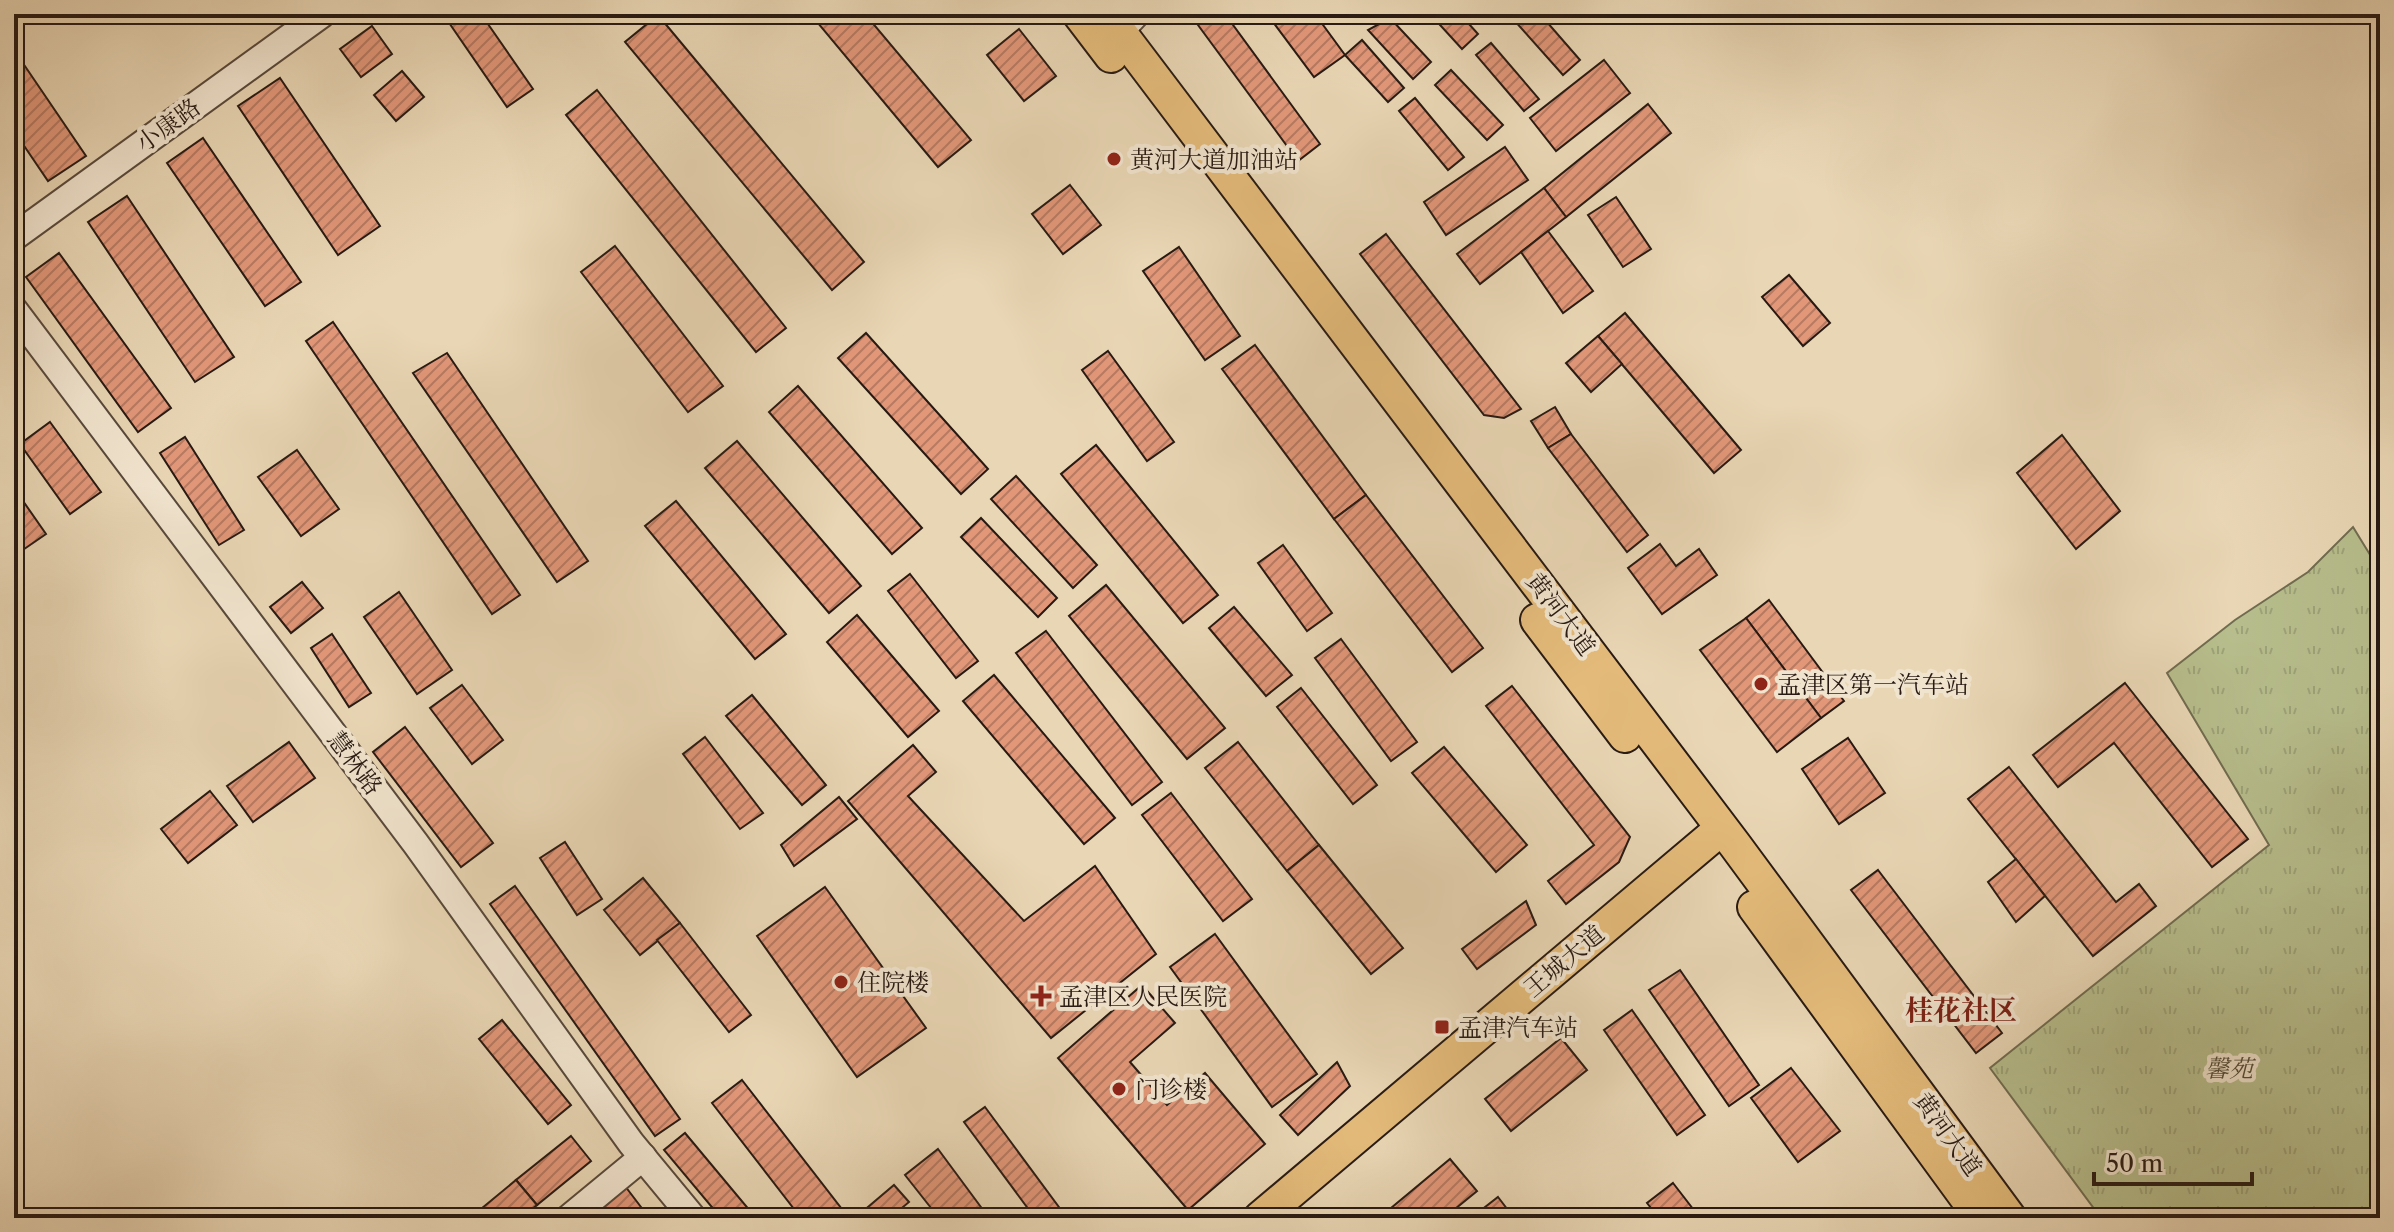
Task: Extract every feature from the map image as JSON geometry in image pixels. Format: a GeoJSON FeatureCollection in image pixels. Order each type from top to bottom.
{"type":"FeatureCollection","features":[{"type":"Feature","properties":{"kind":"main road","name":"黄河大道"},"geometry":{"type":"LineString","coordinates":[[1079,14],[2010,1218]]}},
{"type":"Feature","properties":{"kind":"main road","name":"黄河大道"},"geometry":{"type":"LineString","coordinates":[[1121,20],[1720,843],[1981,1218]]}},
{"type":"Feature","properties":{"kind":"main road","name":"王城大道"},"geometry":{"type":"LineString","coordinates":[[1260,1218],[1720,843]]}},
{"type":"Feature","properties":{"kind":"main road","name":"王城大道"},"geometry":{"type":"LineString","coordinates":[[1284,1218],[1720,843]]}},
{"type":"Feature","properties":{"kind":"street","name":"小康路"},"geometry":{"type":"LineString","coordinates":[[14,237],[322,14]]}},
{"type":"Feature","properties":{"kind":"street","name":"慧林路"},"geometry":{"type":"LineString","coordinates":[[14,310],[416,844],[643,1157],[693,1218]]}},
{"type":"Feature","properties":{"kind":"street"},"geometry":{"type":"LineString","coordinates":[[569,1218],[643,1157]]}},
{"type":"Feature","properties":{"kind":"green space","name":"馨苑"},"geometry":{"type":"Polygon","coordinates":[[[2353,527],[2380,571],[2380,1218],[2101,1218],[1990,1068],[2269,845],[2167,673],[2235,620],[2308,572],[2353,527]]]}},
{"type":"Feature","properties":{"kind":"building"},"geometry":{"type":"Polygon","coordinates":[[[443,14],[481,14],[533,89],[507,107],[443,14]]]}},
{"type":"Feature","properties":{"kind":"building"},"geometry":{"type":"Polygon","coordinates":[[[827,14],[865,14],[971,140],[938,167],[817,22],[827,14]]]}},
{"type":"Feature","properties":{"kind":"building"},"geometry":{"type":"Polygon","coordinates":[[[1214,14],[1225,14],[1320,144],[1298,161],[1198,25],[1214,14]]]}},
{"type":"Feature","properties":{"kind":"building"},"geometry":{"type":"Polygon","coordinates":[[[1267,14],[1315,14],[1345,55],[1314,77],[1267,14]]]}},
{"type":"Feature","properties":{"kind":"building"},"geometry":{"type":"Polygon","coordinates":[[[1430,14],[1460,14],[1478,34],[1462,49],[1430,14]]]}},
{"type":"Feature","properties":{"kind":"building"},"geometry":{"type":"Polygon","coordinates":[[[1521,14],[1540,14],[1580,60],[1563,75],[1514,20],[1521,14]]]}},
{"type":"Feature","properties":{"kind":"building"},"geometry":{"type":"Polygon","coordinates":[[[658,15],[864,262],[832,290],[625,42],[658,15]]]}},
{"type":"Feature","properties":{"kind":"building"},"geometry":{"type":"Polygon","coordinates":[[[1390,18],[1431,62],[1413,79],[1368,30],[1390,18]]]}},
{"type":"Feature","properties":{"kind":"building"},"geometry":{"type":"Polygon","coordinates":[[[372,26],[392,54],[361,77],[340,49],[372,26]]]}},
{"type":"Feature","properties":{"kind":"building"},"geometry":{"type":"Polygon","coordinates":[[[1019,29],[1056,76],[1024,101],[987,55],[1019,29]]]}},
{"type":"Feature","properties":{"kind":"building"},"geometry":{"type":"Polygon","coordinates":[[[1362,40],[1404,88],[1388,102],[1345,55],[1362,40]]]}},
{"type":"Feature","properties":{"kind":"building"},"geometry":{"type":"Polygon","coordinates":[[[1491,43],[1539,99],[1524,111],[1476,55],[1491,43]]]}},
{"type":"Feature","properties":{"kind":"building"},"geometry":{"type":"Polygon","coordinates":[[[14,50],[86,156],[48,181],[14,131],[14,50]]]}},
{"type":"Feature","properties":{"kind":"building"},"geometry":{"type":"Polygon","coordinates":[[[1604,60],[1630,93],[1556,151],[1530,118],[1604,60]]]}},
{"type":"Feature","properties":{"kind":"building"},"geometry":{"type":"Polygon","coordinates":[[[1451,70],[1503,125],[1487,140],[1435,85],[1451,70]]]}},
{"type":"Feature","properties":{"kind":"building"},"geometry":{"type":"Polygon","coordinates":[[[402,71],[424,97],[396,121],[374,95],[402,71]]]}},
{"type":"Feature","properties":{"kind":"building"},"geometry":{"type":"Polygon","coordinates":[[[280,78],[380,226],[338,255],[238,106],[280,78]]]}},
{"type":"Feature","properties":{"kind":"building"},"geometry":{"type":"Polygon","coordinates":[[[597,90],[786,328],[756,352],[566,115],[597,90]]]}},
{"type":"Feature","properties":{"kind":"building"},"geometry":{"type":"Polygon","coordinates":[[[1415,98],[1464,157],[1448,170],[1399,111],[1415,98]]]}},
{"type":"Feature","properties":{"kind":"building"},"geometry":{"type":"Polygon","coordinates":[[[1648,104],[1671,133],[1566,217],[1544,188],[1648,104]]]}},
{"type":"Feature","properties":{"kind":"building"},"geometry":{"type":"Polygon","coordinates":[[[203,138],[301,282],[265,306],[167,163],[203,138]]]}},
{"type":"Feature","properties":{"kind":"building"},"geometry":{"type":"Polygon","coordinates":[[[1505,147],[1528,180],[1446,235],[1424,202],[1505,147]]]}},
{"type":"Feature","properties":{"kind":"building"},"geometry":{"type":"Polygon","coordinates":[[[1070,185],[1101,225],[1063,254],[1032,214],[1070,185]]]}},
{"type":"Feature","properties":{"kind":"building"},"geometry":{"type":"Polygon","coordinates":[[[1544,188],[1566,217],[1480,284],[1457,254],[1544,188]]]}},
{"type":"Feature","properties":{"kind":"building"},"geometry":{"type":"Polygon","coordinates":[[[127,196],[234,357],[195,382],[88,222],[127,196]]]}},
{"type":"Feature","properties":{"kind":"building"},"geometry":{"type":"Polygon","coordinates":[[[1616,197],[1651,249],[1623,267],[1588,215],[1616,197]]]}},
{"type":"Feature","properties":{"kind":"building"},"geometry":{"type":"Polygon","coordinates":[[[1548,231],[1593,291],[1563,313],[1521,252],[1548,231]]]}},
{"type":"Feature","properties":{"kind":"building"},"geometry":{"type":"Polygon","coordinates":[[[1386,234],[1521,409],[1504,418],[1484,415],[1360,254],[1386,234]]]}},
{"type":"Feature","properties":{"kind":"building"},"geometry":{"type":"Polygon","coordinates":[[[615,246],[723,386],[688,412],[581,272],[615,246]]]}},
{"type":"Feature","properties":{"kind":"building"},"geometry":{"type":"Polygon","coordinates":[[[1179,247],[1240,336],[1205,360],[1143,271],[1179,247]]]}},
{"type":"Feature","properties":{"kind":"building"},"geometry":{"type":"Polygon","coordinates":[[[59,253],[171,408],[138,432],[26,277],[59,253]]]}},
{"type":"Feature","properties":{"kind":"building"},"geometry":{"type":"Polygon","coordinates":[[[1789,275],[1830,323],[1803,346],[1762,297],[1789,275]]]}},
{"type":"Feature","properties":{"kind":"building"},"geometry":{"type":"Polygon","coordinates":[[[1625,313],[1741,450],[1714,473],[1598,336],[1625,313]]]}},
{"type":"Feature","properties":{"kind":"building"},"geometry":{"type":"Polygon","coordinates":[[[333,322],[520,595],[492,614],[306,341],[333,322]]]}},
{"type":"Feature","properties":{"kind":"building"},"geometry":{"type":"Polygon","coordinates":[[[866,333],[988,469],[961,494],[838,358],[866,333]]]}},
{"type":"Feature","properties":{"kind":"building"},"geometry":{"type":"Polygon","coordinates":[[[1598,336],[1622,364],[1591,392],[1566,363],[1598,336]]]}},
{"type":"Feature","properties":{"kind":"building"},"geometry":{"type":"Polygon","coordinates":[[[1255,345],[1366,495],[1334,519],[1222,369],[1255,345]]]}},
{"type":"Feature","properties":{"kind":"building"},"geometry":{"type":"Polygon","coordinates":[[[1108,351],[1174,442],[1147,461],[1082,370],[1108,351]]]}},
{"type":"Feature","properties":{"kind":"building"},"geometry":{"type":"Polygon","coordinates":[[[447,353],[588,561],[557,582],[413,373],[447,353]]]}},
{"type":"Feature","properties":{"kind":"building"},"geometry":{"type":"Polygon","coordinates":[[[798,386],[922,528],[892,554],[769,412],[798,386]]]}},
{"type":"Feature","properties":{"kind":"building"},"geometry":{"type":"Polygon","coordinates":[[[1555,407],[1571,434],[1548,448],[1531,421],[1555,407]]]}},
{"type":"Feature","properties":{"kind":"building"},"geometry":{"type":"Polygon","coordinates":[[[50,422],[101,492],[70,514],[20,444],[50,422]]]}},
{"type":"Feature","properties":{"kind":"building"},"geometry":{"type":"Polygon","coordinates":[[[1571,434],[1648,535],[1627,552],[1548,448],[1571,434]]]}},
{"type":"Feature","properties":{"kind":"building"},"geometry":{"type":"Polygon","coordinates":[[[2062,435],[2120,511],[2076,549],[2017,473],[2062,435]]]}},
{"type":"Feature","properties":{"kind":"building"},"geometry":{"type":"Polygon","coordinates":[[[185,437],[244,530],[219,545],[160,453],[185,437]]]}},
{"type":"Feature","properties":{"kind":"building"},"geometry":{"type":"Polygon","coordinates":[[[737,441],[861,586],[829,613],[705,468],[737,441]]]}},
{"type":"Feature","properties":{"kind":"building"},"geometry":{"type":"Polygon","coordinates":[[[1096,445],[1218,595],[1183,623],[1061,474],[1096,445]]]}},
{"type":"Feature","properties":{"kind":"building"},"geometry":{"type":"Polygon","coordinates":[[[297,450],[339,509],[301,536],[258,477],[297,450]]]}},
{"type":"Feature","properties":{"kind":"building"},"geometry":{"type":"Polygon","coordinates":[[[1016,476],[1097,565],[1073,588],[991,499],[1016,476]]]}},
{"type":"Feature","properties":{"kind":"building"},"geometry":{"type":"Polygon","coordinates":[[[14,488],[46,534],[17,554],[14,550],[14,488]]]}},
{"type":"Feature","properties":{"kind":"building"},"geometry":{"type":"Polygon","coordinates":[[[1366,495],[1483,648],[1452,672],[1334,519],[1366,495]]]}},
{"type":"Feature","properties":{"kind":"building"},"geometry":{"type":"Polygon","coordinates":[[[676,501],[786,634],[755,659],[645,526],[676,501]]]}},
{"type":"Feature","properties":{"kind":"building"},"geometry":{"type":"Polygon","coordinates":[[[981,518],[1057,598],[1038,617],[961,537],[981,518]]]}},
{"type":"Feature","properties":{"kind":"building"},"geometry":{"type":"Polygon","coordinates":[[[1660,544],[1676,566],[1699,549],[1717,575],[1662,614],[1628,568],[1660,544]]]}},
{"type":"Feature","properties":{"kind":"building"},"geometry":{"type":"Polygon","coordinates":[[[1283,545],[1332,613],[1307,631],[1258,563],[1283,545]]]}},
{"type":"Feature","properties":{"kind":"building"},"geometry":{"type":"Polygon","coordinates":[[[910,574],[978,661],[956,678],[888,591],[910,574]]]}},
{"type":"Feature","properties":{"kind":"building"},"geometry":{"type":"Polygon","coordinates":[[[302,582],[323,608],[291,633],[270,607],[302,582]]]}},
{"type":"Feature","properties":{"kind":"building"},"geometry":{"type":"Polygon","coordinates":[[[1106,585],[1225,728],[1187,759],[1069,616],[1106,585]]]}},
{"type":"Feature","properties":{"kind":"building"},"geometry":{"type":"Polygon","coordinates":[[[399,592],[452,670],[417,694],[364,617],[399,592]]]}},
{"type":"Feature","properties":{"kind":"building"},"geometry":{"type":"Polygon","coordinates":[[[1769,600],[1844,701],[1821,718],[1746,618],[1769,600]]]}},
{"type":"Feature","properties":{"kind":"building"},"geometry":{"type":"Polygon","coordinates":[[[1234,607],[1292,675],[1266,696],[1209,628],[1234,607]]]}},
{"type":"Feature","properties":{"kind":"building"},"geometry":{"type":"Polygon","coordinates":[[[857,615],[939,711],[908,737],[827,642],[857,615]]]}},
{"type":"Feature","properties":{"kind":"building","name":"孟津区第一汽车站"},"geometry":{"type":"Polygon","coordinates":[[[1746,618],[1821,718],[1777,752],[1700,650],[1746,618]]]}},
{"type":"Feature","properties":{"kind":"building"},"geometry":{"type":"Polygon","coordinates":[[[1046,631],[1162,782],[1132,805],[1016,653],[1046,631]]]}},
{"type":"Feature","properties":{"kind":"building"},"geometry":{"type":"Polygon","coordinates":[[[332,634],[371,693],[349,707],[311,648],[332,634]]]}},
{"type":"Feature","properties":{"kind":"building"},"geometry":{"type":"Polygon","coordinates":[[[1341,639],[1417,742],[1391,761],[1315,658],[1341,639]]]}},
{"type":"Feature","properties":{"kind":"building"},"geometry":{"type":"Polygon","coordinates":[[[994,675],[1115,818],[1084,844],[963,701],[994,675]]]}},
{"type":"Feature","properties":{"kind":"building"},"geometry":{"type":"Polygon","coordinates":[[[2125,683],[2248,839],[2212,867],[2114,743],[2058,787],[2033,755],[2125,683]]]}},
{"type":"Feature","properties":{"kind":"building"},"geometry":{"type":"Polygon","coordinates":[[[462,685],[503,740],[472,764],[430,708],[462,685]]]}},
{"type":"Feature","properties":{"kind":"building"},"geometry":{"type":"Polygon","coordinates":[[[1512,686],[1630,837],[1619,862],[1566,904],[1548,881],[1594,845],[1486,706],[1512,686]]]}},
{"type":"Feature","properties":{"kind":"building"},"geometry":{"type":"Polygon","coordinates":[[[1301,688],[1377,785],[1353,804],[1277,707],[1301,688]]]}},
{"type":"Feature","properties":{"kind":"building"},"geometry":{"type":"Polygon","coordinates":[[[752,695],[826,785],[802,805],[726,716],[752,695]]]}},
{"type":"Feature","properties":{"kind":"building"},"geometry":{"type":"Polygon","coordinates":[[[405,727],[493,843],[461,867],[373,752],[405,727]]]}},
{"type":"Feature","properties":{"kind":"building"},"geometry":{"type":"Polygon","coordinates":[[[705,737],[763,813],[740,829],[683,754],[705,737]]]}},
{"type":"Feature","properties":{"kind":"building"},"geometry":{"type":"Polygon","coordinates":[[[1848,738],[1885,793],[1839,824],[1802,769],[1848,738]]]}},
{"type":"Feature","properties":{"kind":"building"},"geometry":{"type":"Polygon","coordinates":[[[289,742],[315,778],[253,822],[227,786],[289,742]]]}},
{"type":"Feature","properties":{"kind":"building"},"geometry":{"type":"Polygon","coordinates":[[[1238,742],[1319,845],[1287,871],[1205,768],[1238,742]]]}},
{"type":"Feature","properties":{"kind":"building"},"geometry":{"type":"Polygon","coordinates":[[[913,745],[936,772],[908,796],[1024,921],[1095,866],[1156,954],[1051,1038],[848,801],[913,745]]]}},
{"type":"Feature","properties":{"kind":"building"},"geometry":{"type":"Polygon","coordinates":[[[1444,747],[1527,845],[1496,872],[1412,773],[1444,747]]]}},
{"type":"Feature","properties":{"kind":"building"},"geometry":{"type":"Polygon","coordinates":[[[2009,767],[2116,902],[2139,884],[2156,906],[2093,956],[1968,799],[2009,767]]]}},
{"type":"Feature","properties":{"kind":"building"},"geometry":{"type":"Polygon","coordinates":[[[210,791],[237,825],[188,863],[161,829],[210,791]]]}},
{"type":"Feature","properties":{"kind":"building"},"geometry":{"type":"Polygon","coordinates":[[[1171,793],[1252,899],[1223,921],[1142,815],[1171,793]]]}},
{"type":"Feature","properties":{"kind":"building"},"geometry":{"type":"Polygon","coordinates":[[[839,797],[857,819],[794,866],[781,845],[839,797]]]}},
{"type":"Feature","properties":{"kind":"building"},"geometry":{"type":"Polygon","coordinates":[[[565,842],[602,899],[577,915],[540,858],[565,842]]]}},
{"type":"Feature","properties":{"kind":"building"},"geometry":{"type":"Polygon","coordinates":[[[1319,845],[1403,948],[1371,974],[1287,871],[1319,845]]]}},
{"type":"Feature","properties":{"kind":"building"},"geometry":{"type":"Polygon","coordinates":[[[2016,859],[2045,896],[2016,922],[1988,882],[2016,859]]]}},
{"type":"Feature","properties":{"kind":"building"},"geometry":{"type":"Polygon","coordinates":[[[1878,870],[2002,1033],[1976,1053],[1851,890],[1878,870]]]}},
{"type":"Feature","properties":{"kind":"building"},"geometry":{"type":"Polygon","coordinates":[[[643,878],[680,923],[640,955],[604,910],[643,878]]]}},
{"type":"Feature","properties":{"kind":"building"},"geometry":{"type":"Polygon","coordinates":[[[515,886],[680,1119],[655,1136],[490,904],[515,886]]]}},
{"type":"Feature","properties":{"kind":"building","name":"住院楼"},"geometry":{"type":"Polygon","coordinates":[[[825,887],[926,1028],[857,1077],[757,936],[825,887]]]}},
{"type":"Feature","properties":{"kind":"building"},"geometry":{"type":"Polygon","coordinates":[[[1526,901],[1536,925],[1477,969],[1462,949],[1526,901]]]}},
{"type":"Feature","properties":{"kind":"building"},"geometry":{"type":"Polygon","coordinates":[[[680,923],[751,1015],[729,1032],[657,940],[680,923]]]}},
{"type":"Feature","properties":{"kind":"building"},"geometry":{"type":"Polygon","coordinates":[[[1215,934],[1317,1074],[1272,1107],[1170,967],[1215,934]]]}},
{"type":"Feature","properties":{"kind":"building"},"geometry":{"type":"Polygon","coordinates":[[[1680,970],[1759,1085],[1729,1106],[1649,990],[1680,970]]]}},
{"type":"Feature","properties":{"kind":"building","name":"门诊楼"},"geometry":{"type":"Polygon","coordinates":[[[1142,985],[1175,1023],[1130,1062],[1167,1105],[1205,1073],[1265,1144],[1188,1210],[1058,1058],[1142,985]]]}},
{"type":"Feature","properties":{"kind":"building"},"geometry":{"type":"Polygon","coordinates":[[[1632,1010],[1705,1115],[1677,1135],[1604,1030],[1632,1010]]]}},
{"type":"Feature","properties":{"kind":"building"},"geometry":{"type":"Polygon","coordinates":[[[502,1020],[571,1105],[548,1124],[479,1039],[502,1020]]]}},
{"type":"Feature","properties":{"kind":"building"},"geometry":{"type":"Polygon","coordinates":[[[1561,1038],[1587,1070],[1511,1131],[1485,1099],[1561,1038]]]}},
{"type":"Feature","properties":{"kind":"building"},"geometry":{"type":"Polygon","coordinates":[[[1337,1062],[1350,1086],[1298,1135],[1280,1115],[1337,1062]]]}},
{"type":"Feature","properties":{"kind":"building"},"geometry":{"type":"Polygon","coordinates":[[[1791,1068],[1840,1131],[1798,1162],[1751,1098],[1791,1068]]]}},
{"type":"Feature","properties":{"kind":"building"},"geometry":{"type":"Polygon","coordinates":[[[742,1080],[848,1217],[801,1218],[712,1103],[742,1080]]]}},
{"type":"Feature","properties":{"kind":"building"},"geometry":{"type":"Polygon","coordinates":[[[985,1107],[1067,1218],[1035,1218],[964,1122],[985,1107]]]}},
{"type":"Feature","properties":{"kind":"building"},"geometry":{"type":"Polygon","coordinates":[[[685,1133],[756,1218],[721,1218],[664,1150],[685,1133]]]}},
{"type":"Feature","properties":{"kind":"building"},"geometry":{"type":"Polygon","coordinates":[[[571,1136],[591,1161],[537,1205],[516,1180],[571,1136]]]}},
{"type":"Feature","properties":{"kind":"building"},"geometry":{"type":"Polygon","coordinates":[[[938,1149],[989,1218],[939,1218],[905,1175],[938,1149]]]}},
{"type":"Feature","properties":{"kind":"building"},"geometry":{"type":"Polygon","coordinates":[[[1450,1159],[1477,1191],[1444,1218],[1379,1218],[1450,1159]]]}},
{"type":"Feature","properties":{"kind":"building"},"geometry":{"type":"Polygon","coordinates":[[[516,1180],[537,1205],[521,1218],[470,1218],[516,1180]]]}},
{"type":"Feature","properties":{"kind":"building"},"geometry":{"type":"Polygon","coordinates":[[[1673,1183],[1700,1218],[1659,1218],[1647,1203],[1673,1183]]]}},
{"type":"Feature","properties":{"kind":"building"},"geometry":{"type":"Polygon","coordinates":[[[894,1185],[909,1202],[890,1218],[855,1218],[894,1185]]]}},
{"type":"Feature","properties":{"kind":"building"},"geometry":{"type":"Polygon","coordinates":[[[625,1186],[647,1215],[642,1218],[588,1218],[625,1186]]]}},
{"type":"Feature","properties":{"kind":"building"},"geometry":{"type":"Polygon","coordinates":[[[1498,1197],[1514,1218],[1471,1218],[1498,1197]]]}},
{"type":"Feature","properties":{"kind":"place","name":"黄河大道加油站"},"geometry":{"type":"Point","coordinates":[1114,159]}},
{"type":"Feature","properties":{"kind":"place","name":"孟津区第一汽车站"},"geometry":{"type":"Point","coordinates":[1761,684]}},
{"type":"Feature","properties":{"kind":"place","name":"住院楼"},"geometry":{"type":"Point","coordinates":[841,982]}},
{"type":"Feature","properties":{"kind":"place","name":"孟津区人民医院"},"geometry":{"type":"Point","coordinates":[1041,996]}},
{"type":"Feature","properties":{"kind":"place","name":"孟津汽车站"},"geometry":{"type":"Point","coordinates":[1442,1027]}},
{"type":"Feature","properties":{"kind":"place","name":"门诊楼"},"geometry":{"type":"Point","coordinates":[1119,1089]}},
{"type":"Feature","properties":{"kind":"district","name":"桂花社区"},"geometry":{"type":"Point","coordinates":[1961,1010]}}]}
